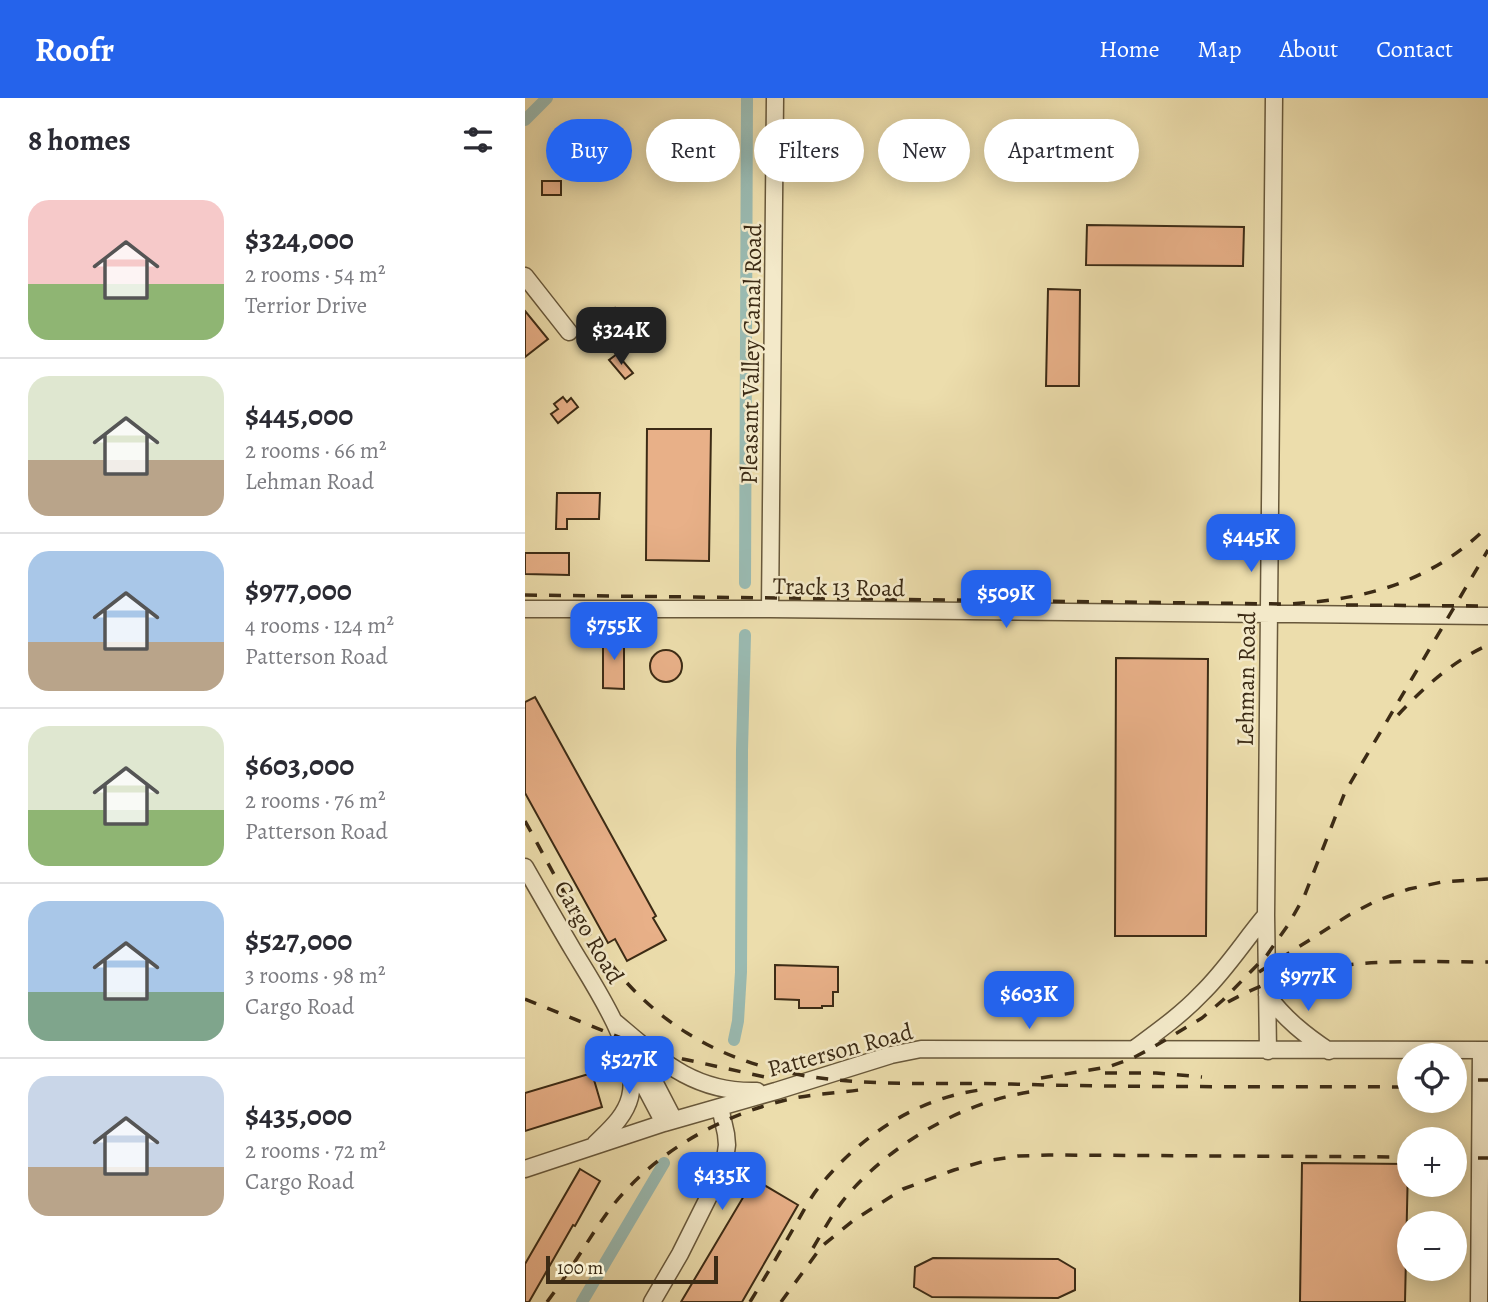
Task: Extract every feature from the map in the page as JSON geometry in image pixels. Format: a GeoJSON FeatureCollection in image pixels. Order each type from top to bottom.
{"type":"FeatureCollection","features":[{"type":"Feature","properties":{"kind":"street","name":"Pleasant Valley Canal Road"},"geometry":{"type":"LineString","coordinates":[[770,610],[775,98]]}},
{"type":"Feature","properties":{"kind":"street","name":"Lehman Road"},"geometry":{"type":"LineString","coordinates":[[1268,1051],[1266,915],[1274,98]]}},
{"type":"Feature","properties":{"kind":"street"},"geometry":{"type":"LineString","coordinates":[[525,276],[569,331]]}},
{"type":"Feature","properties":{"kind":"street","name":"Track 13 Road"},"geometry":{"type":"LineString","coordinates":[[525,609],[1488,616]]}},
{"type":"Feature","properties":{"kind":"street","name":"Cargo Road"},"geometry":{"type":"LineString","coordinates":[[525,867],[614,1020],[626,1052],[632,1080],[628,1105],[612,1127],[590,1147]]}},
{"type":"Feature","properties":{"kind":"street"},"geometry":{"type":"LineString","coordinates":[[1134,1049],[1202,994],[1266,915]]}},
{"type":"Feature","properties":{"kind":"street"},"geometry":{"type":"LineString","coordinates":[[561,951],[578,958]]}},
{"type":"Feature","properties":{"kind":"street"},"geometry":{"type":"LineString","coordinates":[[1268,995],[1303,1034],[1329,1051]]}},
{"type":"Feature","properties":{"kind":"street","name":"Cargo Road"},"geometry":{"type":"LineString","coordinates":[[614,1020],[664,1063],[707,1085],[746,1092],[776,1091]]}},
{"type":"Feature","properties":{"kind":"street"},"geometry":{"type":"LineString","coordinates":[[630,1034],[669,1121]]}},
{"type":"Feature","properties":{"kind":"street","name":"Patterson Road"},"geometry":{"type":"LineString","coordinates":[[525,1169],[669,1121],[891,1055],[921,1049],[1484,1050]]}},
{"type":"Feature","properties":{"kind":"street"},"geometry":{"type":"LineString","coordinates":[[1479,1302],[1484,1050]]}},
{"type":"Feature","properties":{"kind":"street"},"geometry":{"type":"LineString","coordinates":[[626,1052],[669,1121]]}},
{"type":"Feature","properties":{"kind":"street"},"geometry":{"type":"LineString","coordinates":[[652,1302],[680,1254],[724,1166],[727,1145],[720,1107]]}},
{"type":"Feature","properties":{"kind":"building"},"geometry":{"type":"Polygon","coordinates":[[[542,181],[561,182],[561,195],[542,195],[542,181]]]}},
{"type":"Feature","properties":{"kind":"building"},"geometry":{"type":"Polygon","coordinates":[[[1087,225],[1244,227],[1243,266],[1086,265],[1087,225]]]}},
{"type":"Feature","properties":{"kind":"building"},"geometry":{"type":"Polygon","coordinates":[[[1048,289],[1080,290],[1079,386],[1046,386],[1048,289]]]}},
{"type":"Feature","properties":{"kind":"building"},"geometry":{"type":"Polygon","coordinates":[[[615,308],[628,324],[603,345],[590,329],[615,308]]]}},
{"type":"Feature","properties":{"kind":"building"},"geometry":{"type":"Polygon","coordinates":[[[525,311],[548,339],[525,357],[525,311]]]}},
{"type":"Feature","properties":{"kind":"building"},"geometry":{"type":"Polygon","coordinates":[[[617,354],[633,373],[625,379],[609,360],[617,354]]]}},
{"type":"Feature","properties":{"kind":"building"},"geometry":{"type":"Polygon","coordinates":[[[563,397],[567,402],[571,398],[578,407],[558,423],[551,414],[558,409],[554,404],[563,397]]]}},
{"type":"Feature","properties":{"kind":"building"},"geometry":{"type":"Polygon","coordinates":[[[647,429],[711,429],[709,561],[646,560],[647,429]]]}},
{"type":"Feature","properties":{"kind":"building"},"geometry":{"type":"Polygon","coordinates":[[[557,493],[600,493],[599,519],[567,519],[567,529],[556,529],[557,493]]]}},
{"type":"Feature","properties":{"kind":"building"},"geometry":{"type":"Polygon","coordinates":[[[525,553],[569,553],[569,575],[525,574],[525,553]]]}},
{"type":"Feature","properties":{"kind":"building"},"geometry":{"type":"Polygon","coordinates":[[[603,636],[624,636],[624,689],[603,688],[603,636]]]}},
{"type":"Feature","properties":{"kind":"building"},"geometry":{"type":"Polygon","coordinates":[[[666,650],[677,655],[682,666],[677,677],[666,682],[655,677],[650,666],[655,655],[666,650]]]}},
{"type":"Feature","properties":{"kind":"building"},"geometry":{"type":"Polygon","coordinates":[[[1116,658],[1208,659],[1206,936],[1115,936],[1116,658]]]}},
{"type":"Feature","properties":{"kind":"building"},"geometry":{"type":"Polygon","coordinates":[[[535,697],[656,916],[653,918],[666,940],[627,961],[615,939],[608,943],[525,793],[525,702],[535,697]]]}},
{"type":"Feature","properties":{"kind":"building"},"geometry":{"type":"Polygon","coordinates":[[[775,965],[838,967],[838,992],[833,992],[833,1006],[799,1008],[799,1000],[775,999],[775,965]]]}},
{"type":"Feature","properties":{"kind":"building"},"geometry":{"type":"Polygon","coordinates":[[[592,1073],[602,1107],[525,1131],[525,1093],[592,1073]]]}},
{"type":"Feature","properties":{"kind":"building"},"geometry":{"type":"Polygon","coordinates":[[[1302,1163],[1397,1164],[1397,1197],[1407,1197],[1407,1211],[1397,1211],[1397,1281],[1405,1281],[1405,1302],[1300,1302],[1302,1163]]]}},
{"type":"Feature","properties":{"kind":"building"},"geometry":{"type":"Polygon","coordinates":[[[580,1169],[600,1181],[529,1302],[525,1302],[525,1264],[580,1169]]]}},
{"type":"Feature","properties":{"kind":"building"},"geometry":{"type":"Polygon","coordinates":[[[754,1179],[798,1205],[742,1302],[681,1302],[754,1179]]]}},
{"type":"Feature","properties":{"kind":"building"},"geometry":{"type":"Polygon","coordinates":[[[933,1258],[1058,1259],[1075,1269],[1075,1290],[1058,1298],[932,1297],[914,1287],[915,1267],[933,1258]]]}},
{"type":"Feature","properties":{"kind":"waterway"},"geometry":{"type":"LineString","coordinates":[[525,120],[547,98]]}},
{"type":"Feature","properties":{"kind":"waterway"},"geometry":{"type":"LineString","coordinates":[[745,583],[747,98]]}},
{"type":"Feature","properties":{"kind":"waterway"},"geometry":{"type":"LineString","coordinates":[[734,1040],[741,972],[745,635]]}},
{"type":"Feature","properties":{"kind":"waterway"},"geometry":{"type":"LineString","coordinates":[[582,1302],[664,1163]]}},
{"type":"Feature","properties":{"kind":"railway"},"geometry":{"type":"LineString","coordinates":[[525,595],[1287,604],[1315,602],[1369,593],[1420,575],[1466,546],[1488,526]]}},
{"type":"Feature","properties":{"kind":"railway"},"geometry":{"type":"LineString","coordinates":[[1041,1078],[1108,1067],[1150,1049],[1202,1018],[1267,955],[1304,897],[1345,792],[1488,550]]}},
{"type":"Feature","properties":{"kind":"railway"},"geometry":{"type":"LineString","coordinates":[[1346,605],[1488,606]]}},
{"type":"Feature","properties":{"kind":"railway"},"geometry":{"type":"LineString","coordinates":[[1398,715],[1440,676],[1488,645]]}},
{"type":"Feature","properties":{"kind":"railway"},"geometry":{"type":"LineString","coordinates":[[525,821],[574,910],[592,938],[633,990],[658,1013],[687,1033],[725,1053],[764,1067],[804,1076],[886,1083],[1397,1087]]}},
{"type":"Feature","properties":{"kind":"railway"},"geometry":{"type":"LineString","coordinates":[[1259,972],[1376,901],[1409,889],[1442,882],[1488,879]]}},
{"type":"Feature","properties":{"kind":"railway"},"geometry":{"type":"LineString","coordinates":[[1228,1002],[1260,986],[1323,968],[1387,962],[1488,962]]}},
{"type":"Feature","properties":{"kind":"railway"},"geometry":{"type":"LineString","coordinates":[[525,999],[646,1048],[765,1077]]}},
{"type":"Feature","properties":{"kind":"railway"},"geometry":{"type":"LineString","coordinates":[[1105,1073],[1156,1073],[1202,1077]]}},
{"type":"Feature","properties":{"kind":"railway"},"geometry":{"type":"LineString","coordinates":[[1467,1080],[1488,1080]]}},
{"type":"Feature","properties":{"kind":"railway"},"geometry":{"type":"LineString","coordinates":[[547,1302],[610,1209],[647,1170],[668,1153],[714,1126],[764,1106],[799,1097],[859,1090]]}},
{"type":"Feature","properties":{"kind":"railway"},"geometry":{"type":"LineString","coordinates":[[750,1302],[819,1187],[852,1152],[890,1123],[911,1111],[933,1102],[980,1090]]}},
{"type":"Feature","properties":{"kind":"railway"},"geometry":{"type":"LineString","coordinates":[[813,1248],[852,1190],[912,1139],[960,1113],[986,1103],[1037,1091]]}},
{"type":"Feature","properties":{"kind":"railway"},"geometry":{"type":"LineString","coordinates":[[781,1302],[822,1246],[854,1220],[903,1189],[985,1161],[1049,1155],[1397,1157]]}},
{"type":"Feature","properties":{"kind":"railway"},"geometry":{"type":"LineString","coordinates":[[1467,1158],[1488,1158]]}}]}
